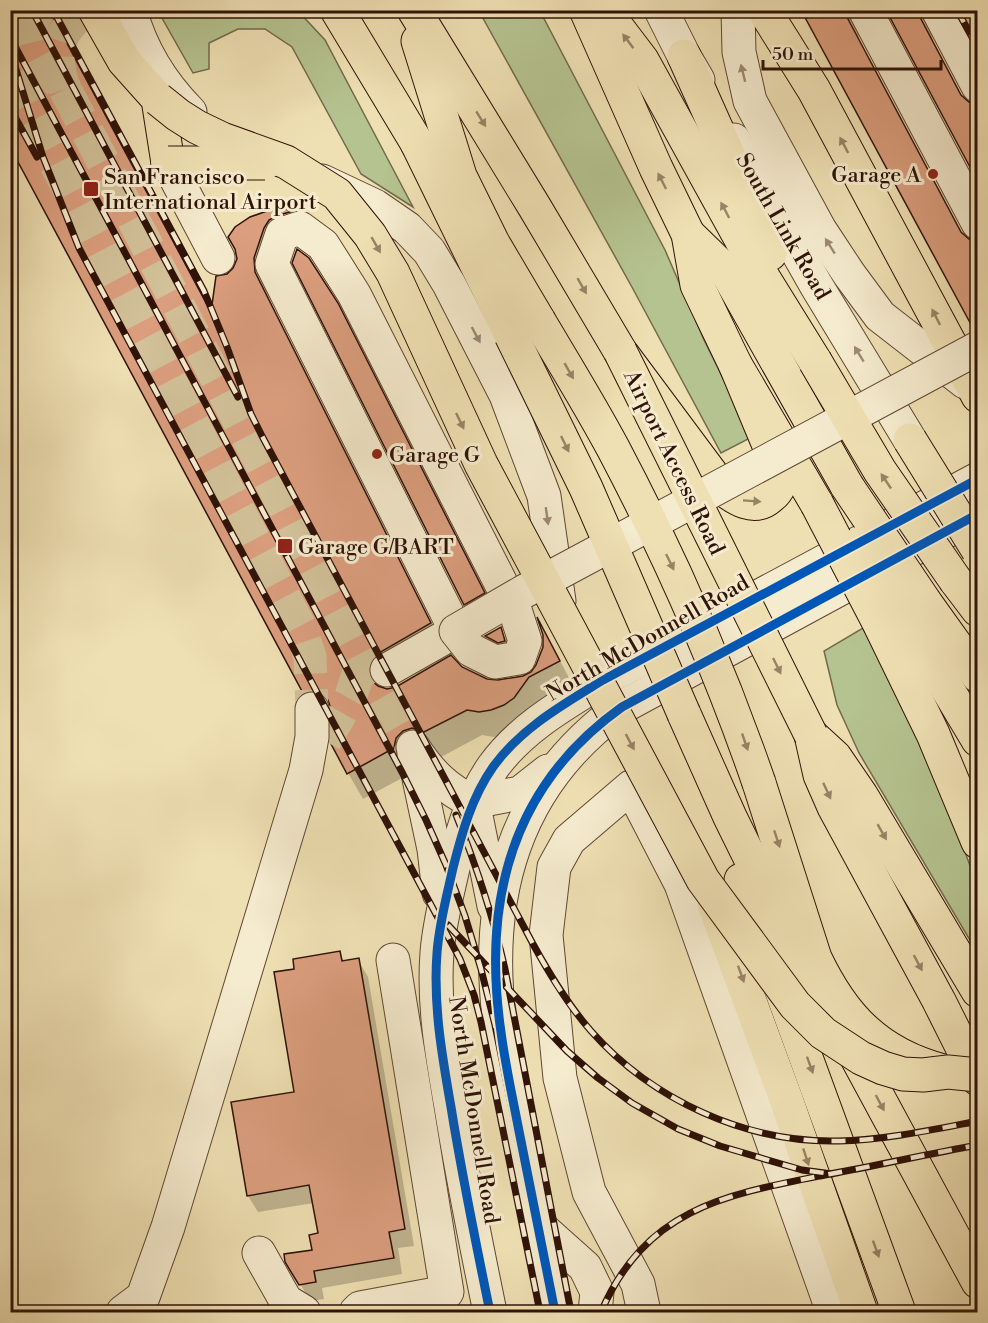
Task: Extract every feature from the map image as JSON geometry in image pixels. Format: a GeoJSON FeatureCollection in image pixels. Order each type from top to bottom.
{"type":"FeatureCollection","features":[{"type":"Feature","properties":{"kind":"main road"},"geometry":{"type":"LineString","coordinates":[[95,10],[124,61],[158,99],[198,127],[222,139],[286,162],[337,194],[370,235],[393,273],[481,464],[703,880],[728,940],[852,1310]]}},
{"type":"Feature","properties":{"kind":"main road"},"geometry":{"type":"LineString","coordinates":[[337,10],[417,143],[586,488],[730,817],[763,884],[978,1282]]}},
{"type":"Feature","properties":{"kind":"main road"},"geometry":{"type":"LineString","coordinates":[[408,10],[460,176],[493,243],[612,447],[661,543],[700,628],[742,734],[815,958],[827,983],[842,1006],[879,1043],[924,1066],[968,1075]]}},
{"type":"Feature","properties":{"kind":"main road"},"geometry":{"type":"LineString","coordinates":[[414,10],[620,351],[722,488],[747,503],[758,504],[766,501],[780,485],[778,467],[735,364],[697,285],[688,234]]}},
{"type":"Feature","properties":{"kind":"main road"},"geometry":{"type":"LineString","coordinates":[[433,10],[450,69]]}},
{"type":"Feature","properties":{"kind":"main road"},"geometry":{"type":"LineString","coordinates":[[586,10],[688,234],[788,420],[978,740]]}},
{"type":"Feature","properties":{"kind":"main road"},"geometry":{"type":"LineString","coordinates":[[604,10],[642,60],[768,246]]}},
{"type":"Feature","properties":{"kind":"main road"},"geometry":{"type":"LineString","coordinates":[[764,10],[814,90],[975,392]]}},
{"type":"Feature","properties":{"kind":"main road"},"geometry":{"type":"LineString","coordinates":[[784,10],[814,90]]}},
{"type":"Feature","properties":{"kind":"main road"},"geometry":{"type":"LineString","coordinates":[[684,56],[768,246],[815,361],[880,471],[978,610]]}},
{"type":"Feature","properties":{"kind":"main road"},"geometry":{"type":"LineString","coordinates":[[158,99],[168,163],[286,162]]}},
{"type":"Feature","properties":{"kind":"main road"},"geometry":{"type":"LineString","coordinates":[[417,143],[493,243]]}},
{"type":"Feature","properties":{"kind":"main road","name":"Airport Access Road"},"geometry":{"type":"LineString","coordinates":[[620,351],[811,735]]}},
{"type":"Feature","properties":{"kind":"main road"},"geometry":{"type":"LineString","coordinates":[[735,364],[832,495],[902,613],[933,734],[978,842]]}},
{"type":"Feature","properties":{"kind":"main road"},"geometry":{"type":"LineString","coordinates":[[910,440],[978,531]]}},
{"type":"Feature","properties":{"kind":"main road"},"geometry":{"type":"LineString","coordinates":[[910,440],[978,550]]}},
{"type":"Feature","properties":{"kind":"main road"},"geometry":{"type":"LineString","coordinates":[[902,613],[978,676]]}},
{"type":"Feature","properties":{"kind":"main road"},"geometry":{"type":"LineString","coordinates":[[684,714],[733,858],[900,1312]]}},
{"type":"Feature","properties":{"kind":"main road"},"geometry":{"type":"LineString","coordinates":[[811,735],[820,775],[834,807],[939,1001],[968,1075]]}},
{"type":"Feature","properties":{"kind":"main road"},"geometry":{"type":"LineString","coordinates":[[811,735],[835,757],[861,795],[978,992]]}},
{"type":"Feature","properties":{"kind":"main road"},"geometry":{"type":"LineString","coordinates":[[703,880],[795,1005],[823,1034],[861,1058],[903,1074],[968,1075]]}},
{"type":"Feature","properties":{"kind":"street"},"geometry":{"type":"LineString","coordinates":[[130,10],[147,57],[171,92],[199,120],[234,144],[375,206],[407,228],[429,252],[491,366],[522,433],[544,496],[561,612]]}},
{"type":"Feature","properties":{"kind":"street"},"geometry":{"type":"LineString","coordinates":[[661,10],[684,56]]}},
{"type":"Feature","properties":{"kind":"street"},"geometry":{"type":"LineString","coordinates":[[738,10],[738,52],[750,101],[830,245],[880,316],[975,392]]}},
{"type":"Feature","properties":{"kind":"street"},"geometry":{"type":"LineString","coordinates":[[865,10],[978,223]]}},
{"type":"Feature","properties":{"kind":"street"},"geometry":{"type":"LineString","coordinates":[[938,10],[978,86]]}},
{"type":"Feature","properties":{"kind":"street"},"geometry":{"type":"LineString","coordinates":[[168,163],[219,258]]}},
{"type":"Feature","properties":{"kind":"street"},"geometry":{"type":"LineString","coordinates":[[300,228],[323,245],[354,294],[516,613],[525,641],[519,658],[495,662],[471,650],[456,631],[272,264],[282,234],[300,228]]}},
{"type":"Feature","properties":{"kind":"street","name":"South Link Road"},"geometry":{"type":"LineString","coordinates":[[768,246],[910,440]]}},
{"type":"Feature","properties":{"kind":"street"},"geometry":{"type":"LineString","coordinates":[[387,670],[508,600],[978,348]]}},
{"type":"Feature","properties":{"kind":"street","name":"North McDonnell Road"},"geometry":{"type":"LineString","coordinates":[[490,1312],[463,1178],[440,1035],[436,978],[440,932],[458,847],[473,802],[489,773],[505,752],[536,725],[622,669],[978,479]]}},
{"type":"Feature","properties":{"kind":"street","name":"North McDonnell Road"},"geometry":{"type":"LineString","coordinates":[[555,1312],[500,1030],[496,955],[498,923],[508,867],[522,827],[544,785],[568,753],[598,724],[631,702],[978,514]]}},
{"type":"Feature","properties":{"kind":"street"},"geometry":{"type":"LineString","coordinates":[[123,1312],[142,1297],[168,1227],[306,770],[312,737],[312,709]]}},
{"type":"Feature","properties":{"kind":"street"},"geometry":{"type":"LineString","coordinates":[[306,770],[325,741]]}},
{"type":"Feature","properties":{"kind":"street"},"geometry":{"type":"LineString","coordinates":[[440,932],[439,877],[412,747],[445,786],[473,802],[520,793],[568,753]]}},
{"type":"Feature","properties":{"kind":"street"},"geometry":{"type":"LineString","coordinates":[[644,1312],[638,1284],[589,1192],[560,1078],[546,935],[554,867],[569,840],[631,787],[681,884],[852,1310]]}},
{"type":"Feature","properties":{"kind":"street"},"geometry":{"type":"LineString","coordinates":[[473,802],[498,923]]}},
{"type":"Feature","properties":{"kind":"street"},"geometry":{"type":"LineString","coordinates":[[356,1312],[360,1308],[447,1292],[393,960]]}},
{"type":"Feature","properties":{"kind":"street"},"geometry":{"type":"LineString","coordinates":[[538,1225],[585,1267],[597,1292],[594,1312]]}},
{"type":"Feature","properties":{"kind":"street"},"geometry":{"type":"LineString","coordinates":[[259,1253],[286,1301],[304,1312]]}},
{"type":"Feature","properties":{"kind":"green space"},"geometry":{"type":"Polygon","coordinates":[[[158,11],[298,11],[325,40],[413,207],[361,174],[292,47],[265,29],[238,29],[209,43],[209,69],[193,73],[158,11]]]}},
{"type":"Feature","properties":{"kind":"green space"},"geometry":{"type":"Polygon","coordinates":[[[479,11],[540,11],[665,250],[704,340],[752,437],[721,453],[479,11]]]}},
{"type":"Feature","properties":{"kind":"green space"},"geometry":{"type":"Polygon","coordinates":[[[863,628],[899,693],[956,827],[977,885],[977,952],[859,753],[837,705],[824,651],[863,628]]]}},
{"type":"Feature","properties":{"kind":"building"},"geometry":{"type":"Polygon","coordinates":[[[10,10],[49,10],[211,312],[216,276],[227,274],[237,259],[235,249],[228,237],[235,227],[250,217],[267,211],[285,209],[293,211],[269,220],[264,228],[254,258],[255,272],[431,623],[377,654],[368,670],[370,679],[378,686],[387,689],[396,687],[451,655],[462,667],[487,679],[498,680],[523,676],[531,672],[536,665],[543,647],[543,635],[537,617],[560,661],[529,677],[514,698],[491,710],[479,712],[467,710],[424,732],[412,728],[403,731],[396,738],[394,748],[347,774],[330,742],[331,709],[328,700],[321,693],[313,690],[303,693],[10,147],[10,10]]]}},
{"type":"Feature","properties":{"kind":"building"},"geometry":{"type":"Polygon","coordinates":[[[801,10],[846,10],[848,19],[961,232],[969,239],[978,242],[978,329],[974,330],[801,10]]]}},
{"type":"Feature","properties":{"kind":"building"},"geometry":{"type":"Polygon","coordinates":[[[886,10],[919,10],[921,19],[961,95],[969,102],[978,105],[978,182],[886,10]]]}},
{"type":"Feature","properties":{"kind":"building"},"geometry":{"type":"Polygon","coordinates":[[[959,10],[978,10],[978,45],[959,10]]]}},
{"type":"Feature","properties":{"kind":"building"},"geometry":{"type":"Polygon","coordinates":[[[297,249],[309,258],[338,303],[485,593],[464,605],[292,263],[297,249]]]}},
{"type":"Feature","properties":{"kind":"building"},"geometry":{"type":"Polygon","coordinates":[[[501,627],[505,641],[498,643],[485,636],[501,627]]]}},
{"type":"Feature","properties":{"kind":"building"},"geometry":{"type":"Polygon","coordinates":[[[340,951],[342,961],[359,958],[405,1229],[389,1232],[394,1258],[314,1271],[316,1282],[299,1285],[285,1262],[284,1254],[312,1250],[309,1235],[318,1233],[309,1185],[247,1196],[231,1102],[294,1092],[274,972],[294,969],[293,959],[340,951]]]}},
{"type":"Feature","properties":{"kind":"tunnel"},"geometry":{"type":"LineString","coordinates":[[38,10],[32,31],[37,51],[48,70],[62,86]]}},
{"type":"Feature","properties":{"kind":"tunnel"},"geometry":{"type":"LineString","coordinates":[[65,89],[59,65],[60,45],[69,27],[87,10]]}},
{"type":"Feature","properties":{"kind":"tunnel"},"geometry":{"type":"LineString","coordinates":[[973,10],[978,18]]}},
{"type":"Feature","properties":{"kind":"tunnel"},"geometry":{"type":"LineString","coordinates":[[10,77],[300,627],[310,657],[312,709]]}},
{"type":"Feature","properties":{"kind":"tunnel"},"geometry":{"type":"LineString","coordinates":[[65,89],[363,658],[413,747]]}},
{"type":"Feature","properties":{"kind":"tunnel"},"geometry":{"type":"LineString","coordinates":[[325,741],[351,696],[363,658]]}},
{"type":"Feature","properties":{"kind":"railway"},"geometry":{"type":"LineString","coordinates":[[32,10],[238,397]]}},
{"type":"Feature","properties":{"kind":"railway"},"geometry":{"type":"LineString","coordinates":[[53,10],[204,291],[251,414],[262,436],[533,944],[560,989],[591,1031],[615,1056],[642,1078],[672,1097],[703,1113],[769,1134],[803,1140],[873,1139],[978,1121]]}},
{"type":"Feature","properties":{"kind":"railway"},"geometry":{"type":"LineString","coordinates":[[957,10],[978,48]]}},
{"type":"Feature","properties":{"kind":"railway"},"geometry":{"type":"LineString","coordinates":[[10,37],[403,774],[446,865],[465,916],[495,1025],[553,1312]]}},
{"type":"Feature","properties":{"kind":"railway"},"geometry":{"type":"LineString","coordinates":[[10,50],[43,157],[79,248],[460,959],[474,995],[481,1022],[540,1312]]}},
{"type":"Feature","properties":{"kind":"railway"},"geometry":{"type":"LineString","coordinates":[[10,108],[37,157]]}},
{"type":"Feature","properties":{"kind":"railway"},"geometry":{"type":"LineString","coordinates":[[456,815],[484,891],[505,969],[571,1312]]}},
{"type":"Feature","properties":{"kind":"railway"},"geometry":{"type":"LineString","coordinates":[[448,925],[567,1051],[632,1103],[678,1129],[720,1146],[802,1170],[832,1174]]}},
{"type":"Feature","properties":{"kind":"railway"},"geometry":{"type":"LineString","coordinates":[[601,1312],[620,1276],[642,1249],[667,1227],[695,1211],[758,1189],[978,1145]]}},
{"type":"Feature","properties":{"kind":"cycle path"},"geometry":{"type":"LineString","coordinates":[[490,1312],[464,1184],[439,1030],[436,991],[438,942],[443,910],[468,815],[486,778],[504,753],[530,729],[558,708],[603,680],[978,479]]}},
{"type":"Feature","properties":{"kind":"cycle path"},"geometry":{"type":"LineString","coordinates":[[555,1312],[507,1067],[496,984],[496,937],[502,893],[513,850],[530,810],[554,773],[584,738],[622,707],[978,514]]}},
{"type":"Feature","properties":{"kind":"place","name":"Garage A"},"geometry":{"type":"Point","coordinates":[933,174]}},
{"type":"Feature","properties":{"kind":"place","name":"San Francisco International Airport"},"geometry":{"type":"Point","coordinates":[91,189]}},
{"type":"Feature","properties":{"kind":"place","name":"Garage G"},"geometry":{"type":"Point","coordinates":[377,454]}},
{"type":"Feature","properties":{"kind":"place","name":"Garage G/BART"},"geometry":{"type":"Point","coordinates":[285,546]}}]}
